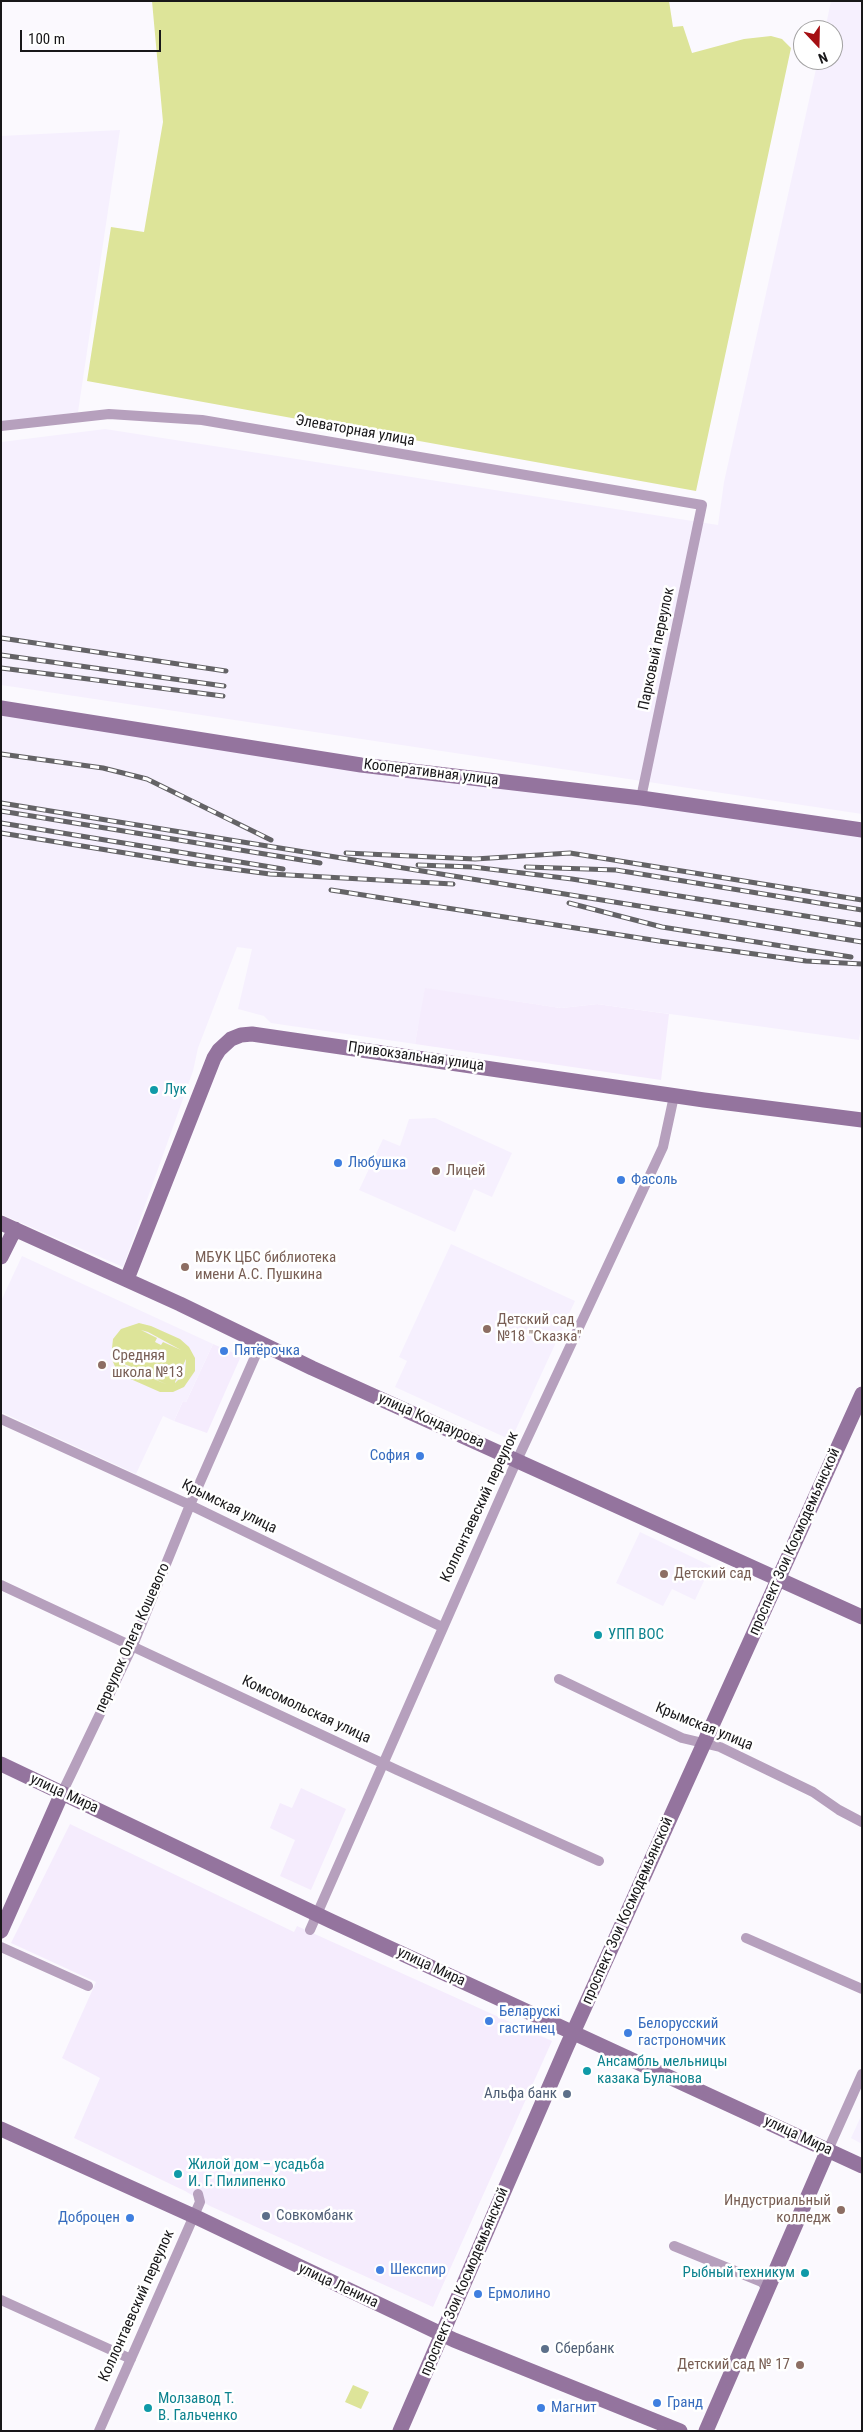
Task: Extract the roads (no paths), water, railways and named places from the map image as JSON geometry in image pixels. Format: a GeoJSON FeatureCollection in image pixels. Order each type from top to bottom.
{"type":"FeatureCollection","features":[{"type":"Feature","properties":{"kind":"street","name":"Элеваторная улица"},"geometry":{"type":"LineString","coordinates":[[1,426],[109,414],[202,420],[702,506]]}},
{"type":"Feature","properties":{"kind":"street","name":"Парковый переулок"},"geometry":{"type":"LineString","coordinates":[[641,798],[702,506]]}},
{"type":"Feature","properties":{"kind":"street","name":"Кооперативная улица"},"geometry":{"type":"LineString","coordinates":[[1,708],[361,765],[641,798],[862,830]]}},
{"type":"Feature","properties":{"kind":"street","name":"Привокзальная улица"},"geometry":{"type":"LineString","coordinates":[[127,1279],[214,1058],[219,1050],[231,1039],[241,1035],[252,1034],[674,1096],[862,1120]]}},
{"type":"Feature","properties":{"kind":"street","name":"Коллонтаевский переулок"},"geometry":{"type":"LineString","coordinates":[[310,1930],[517,1460],[662,1148],[674,1096]]}},
{"type":"Feature","properties":{"kind":"street","name":"улица Кондаурова"},"geometry":{"type":"LineString","coordinates":[[8,1226],[862,1617]]}},
{"type":"Feature","properties":{"kind":"street"},"geometry":{"type":"LineString","coordinates":[[1,1257],[8,1226]]}},
{"type":"Feature","properties":{"kind":"street","name":"переулок Олега Кошевого"},"geometry":{"type":"LineString","coordinates":[[1,1931],[62,1793],[132,1645],[190,1505],[261,1343]]}},
{"type":"Feature","properties":{"kind":"street","name":"проспект Зои Космодемьянской"},"geometry":{"type":"LineString","coordinates":[[400,2431],[574,2032],[862,1394]]}},
{"type":"Feature","properties":{"kind":"street","name":"Крымская улица"},"geometry":{"type":"LineString","coordinates":[[1,1419],[190,1505],[442,1627]]}},
{"type":"Feature","properties":{"kind":"street","name":"Комсомольская улица"},"geometry":{"type":"LineString","coordinates":[[1,1585],[383,1763],[599,1861]]}},
{"type":"Feature","properties":{"kind":"street","name":"Крымская улица"},"geometry":{"type":"LineString","coordinates":[[559,1679],[682,1738],[704,1742],[813,1792],[838,1810],[862,1822]]}},
{"type":"Feature","properties":{"kind":"street","name":"улица Мира"},"geometry":{"type":"LineString","coordinates":[[1,1764],[318,1915],[862,2166]]}},
{"type":"Feature","properties":{"kind":"street"},"geometry":{"type":"LineString","coordinates":[[746,1938],[862,1989]]}},
{"type":"Feature","properties":{"kind":"street"},"geometry":{"type":"LineString","coordinates":[[1,1947],[88,1986]]}},
{"type":"Feature","properties":{"kind":"street"},"geometry":{"type":"LineString","coordinates":[[706,2431],[862,2074]]}},
{"type":"Feature","properties":{"kind":"street","name":"улица Ленина"},"geometry":{"type":"LineString","coordinates":[[1,2129],[194,2216],[442,2334],[680,2431]]}},
{"type":"Feature","properties":{"kind":"street","name":"Коллонтаевский переулок"},"geometry":{"type":"LineString","coordinates":[[99,2431],[200,2202],[198,2194]]}},
{"type":"Feature","properties":{"kind":"street"},"geometry":{"type":"LineString","coordinates":[[674,2246],[762,2282],[767,2289]]}},
{"type":"Feature","properties":{"kind":"street"},"geometry":{"type":"LineString","coordinates":[[1,2300],[131,2359]]}},
{"type":"Feature","properties":{"kind":"railway"},"geometry":{"type":"LineString","coordinates":[[1,638],[226,671]]}},
{"type":"Feature","properties":{"kind":"railway"},"geometry":{"type":"LineString","coordinates":[[1,655],[224,686]]}},
{"type":"Feature","properties":{"kind":"railway"},"geometry":{"type":"LineString","coordinates":[[1,668],[223,696]]}},
{"type":"Feature","properties":{"kind":"railway"},"geometry":{"type":"LineString","coordinates":[[1,754],[103,768],[147,779],[271,840]]}},
{"type":"Feature","properties":{"kind":"railway"},"geometry":{"type":"LineString","coordinates":[[1,803],[862,942]]}},
{"type":"Feature","properties":{"kind":"railway"},"geometry":{"type":"LineString","coordinates":[[1,811],[320,863]]}},
{"type":"Feature","properties":{"kind":"railway"},"geometry":{"type":"LineString","coordinates":[[1,823],[283,869]]}},
{"type":"Feature","properties":{"kind":"railway"},"geometry":{"type":"LineString","coordinates":[[1,833],[194,864],[270,874],[453,884]]}},
{"type":"Feature","properties":{"kind":"railway"},"geometry":{"type":"LineString","coordinates":[[346,853],[475,859],[570,853],[862,900]]}},
{"type":"Feature","properties":{"kind":"railway"},"geometry":{"type":"LineString","coordinates":[[418,865],[473,867],[572,879],[862,925]]}},
{"type":"Feature","properties":{"kind":"railway"},"geometry":{"type":"LineString","coordinates":[[526,867],[616,870],[862,910]]}},
{"type":"Feature","properties":{"kind":"railway"},"geometry":{"type":"LineString","coordinates":[[331,890],[659,941],[806,961],[862,964]]}},
{"type":"Feature","properties":{"kind":"railway"},"geometry":{"type":"LineString","coordinates":[[569,903],[662,927],[851,957]]}},
{"type":"Feature","properties":{"kind":"place","name":"Лук"},"geometry":{"type":"Point","coordinates":[154,1090]}},
{"type":"Feature","properties":{"kind":"place","name":"Любушка"},"geometry":{"type":"Point","coordinates":[338,1163]}},
{"type":"Feature","properties":{"kind":"place","name":"Лицей"},"geometry":{"type":"Point","coordinates":[436,1171]}},
{"type":"Feature","properties":{"kind":"place","name":"Фасоль"},"geometry":{"type":"Point","coordinates":[621,1180]}},
{"type":"Feature","properties":{"kind":"place","name":"МБУК ЦБС библиотека имени А.С. Пушкина"},"geometry":{"type":"Point","coordinates":[185,1267]}},
{"type":"Feature","properties":{"kind":"place","name":"Детский сад №18 \"Сказка\""},"geometry":{"type":"Point","coordinates":[487,1329]}},
{"type":"Feature","properties":{"kind":"place","name":"Пятёрочка"},"geometry":{"type":"Point","coordinates":[224,1351]}},
{"type":"Feature","properties":{"kind":"place","name":"Средняя школа №13"},"geometry":{"type":"Point","coordinates":[102,1365]}},
{"type":"Feature","properties":{"kind":"place","name":"София"},"geometry":{"type":"Point","coordinates":[420,1456]}},
{"type":"Feature","properties":{"kind":"place","name":"Детский сад"},"geometry":{"type":"Point","coordinates":[664,1574]}},
{"type":"Feature","properties":{"kind":"place","name":"УПП ВОС"},"geometry":{"type":"Point","coordinates":[598,1635]}},
{"type":"Feature","properties":{"kind":"place","name":"Беларускi гастинец"},"geometry":{"type":"Point","coordinates":[489,2021]}},
{"type":"Feature","properties":{"kind":"place","name":"Белорусский гастрономчик"},"geometry":{"type":"Point","coordinates":[628,2033]}},
{"type":"Feature","properties":{"kind":"place","name":"Ансамбль мельницы казака Буланова"},"geometry":{"type":"Point","coordinates":[587,2071]}},
{"type":"Feature","properties":{"kind":"place","name":"Альфа банк"},"geometry":{"type":"Point","coordinates":[567,2094]}},
{"type":"Feature","properties":{"kind":"place","name":"Жилой дом – усадьба И. Г. Пилипенко"},"geometry":{"type":"Point","coordinates":[178,2174]}},
{"type":"Feature","properties":{"kind":"place","name":"Индустриальный колледж"},"geometry":{"type":"Point","coordinates":[841,2210]}},
{"type":"Feature","properties":{"kind":"place","name":"Совкомбанк"},"geometry":{"type":"Point","coordinates":[266,2216]}},
{"type":"Feature","properties":{"kind":"place","name":"Доброцен"},"geometry":{"type":"Point","coordinates":[130,2218]}},
{"type":"Feature","properties":{"kind":"place","name":"Шекспир"},"geometry":{"type":"Point","coordinates":[380,2270]}},
{"type":"Feature","properties":{"kind":"place","name":"Рыбный техникум"},"geometry":{"type":"Point","coordinates":[805,2273]}},
{"type":"Feature","properties":{"kind":"place","name":"Ермолино"},"geometry":{"type":"Point","coordinates":[478,2294]}},
{"type":"Feature","properties":{"kind":"place","name":"Сбербанк"},"geometry":{"type":"Point","coordinates":[545,2349]}},
{"type":"Feature","properties":{"kind":"place","name":"Детский сад № 17"},"geometry":{"type":"Point","coordinates":[800,2365]}},
{"type":"Feature","properties":{"kind":"place","name":"Гранд"},"geometry":{"type":"Point","coordinates":[657,2403]}},
{"type":"Feature","properties":{"kind":"place","name":"Молзавод Т. В. Гальченко"},"geometry":{"type":"Point","coordinates":[148,2408]}},
{"type":"Feature","properties":{"kind":"place","name":"Магнит"},"geometry":{"type":"Point","coordinates":[541,2408]}}]}
